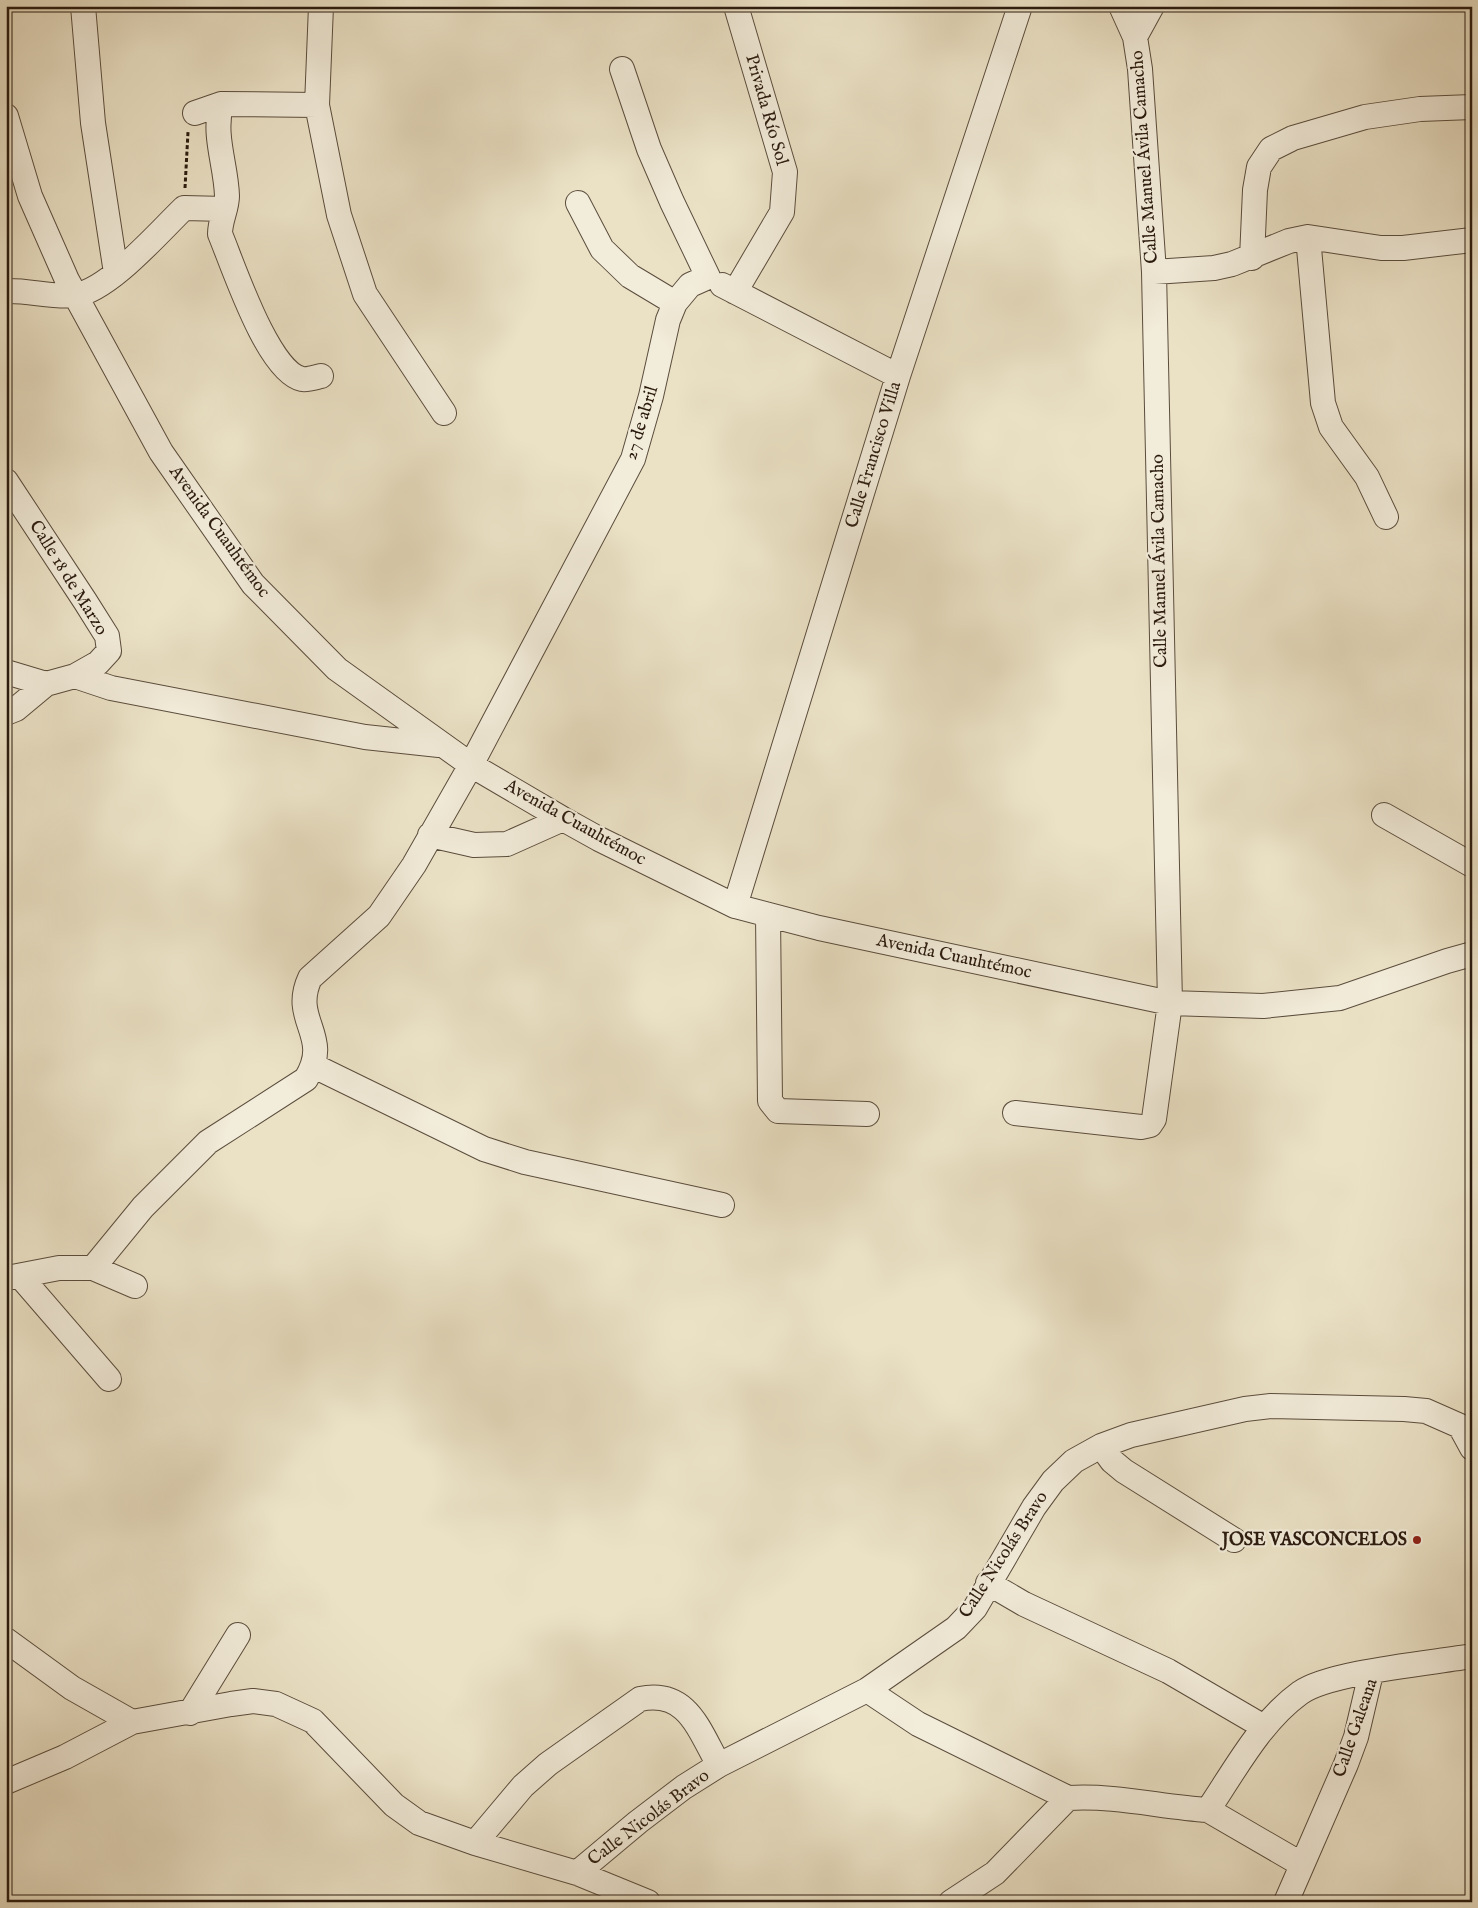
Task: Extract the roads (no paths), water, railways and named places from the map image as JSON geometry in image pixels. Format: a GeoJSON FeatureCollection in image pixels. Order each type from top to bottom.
{"type":"FeatureCollection","features":[{"type":"Feature","properties":{"kind":"street"},"geometry":{"type":"LineString","coordinates":[[83,6],[93,124],[116,273]]}},
{"type":"Feature","properties":{"kind":"street"},"geometry":{"type":"LineString","coordinates":[[321,6],[318,105],[339,215],[365,294],[444,413]]}},
{"type":"Feature","properties":{"kind":"street","name":"Privada Río Sol"},"geometry":{"type":"LineString","coordinates":[[735,292],[782,212],[785,172],[736,6]]}},
{"type":"Feature","properties":{"kind":"street","name":"Calle Francisco Villa"},"geometry":{"type":"LineString","coordinates":[[735,906],[898,376],[1020,6]]}},
{"type":"Feature","properties":{"kind":"street","name":"Calle Manuel Ávila Camacho"},"geometry":{"type":"LineString","coordinates":[[1015,1113],[1140,1127],[1150,1125],[1154,1119],[1170,1003],[1154,272],[1140,69],[1135,37],[1122,6]]}},
{"type":"Feature","properties":{"kind":"street"},"geometry":{"type":"LineString","coordinates":[[1135,37],[1152,6]]}},
{"type":"Feature","properties":{"kind":"street"},"geometry":{"type":"LineString","coordinates":[[622,69],[660,175],[708,277],[898,376]]}},
{"type":"Feature","properties":{"kind":"street"},"geometry":{"type":"LineString","coordinates":[[195,113],[221,104],[318,105]]}},
{"type":"Feature","properties":{"kind":"street"},"geometry":{"type":"LineString","coordinates":[[221,104],[217,122],[227,197],[225,210],[220,222],[220,234],[269,349],[289,372],[303,379],[321,376]]}},
{"type":"Feature","properties":{"kind":"street"},"geometry":{"type":"LineString","coordinates":[[1252,258],[1255,190],[1259,167],[1271,149],[1293,138],[1365,117],[1420,110],[1472,107]]}},
{"type":"Feature","properties":{"kind":"street","name":"Avenida Cuauhtémoc"},"geometry":{"type":"LineString","coordinates":[[6,116],[12,157],[46,238],[75,295],[161,452],[253,584],[336,669],[440,745],[563,819],[599,839],[735,906],[819,928],[1170,1003],[1263,1006],[1340,998],[1446,961],[1472,954]]}},
{"type":"Feature","properties":{"kind":"street"},"geometry":{"type":"LineString","coordinates":[[578,203],[602,249],[630,276],[675,303]]}},
{"type":"Feature","properties":{"kind":"street"},"geometry":{"type":"LineString","coordinates":[[6,291],[75,295],[95,288],[116,273],[184,208],[225,210]]}},
{"type":"Feature","properties":{"kind":"street"},"geometry":{"type":"LineString","coordinates":[[1154,272],[1214,268],[1252,258],[1289,241],[1308,238],[1381,248],[1403,248],[1472,240]]}},
{"type":"Feature","properties":{"kind":"street"},"geometry":{"type":"LineString","coordinates":[[1308,238],[1323,403],[1331,427],[1367,477],[1386,517]]}},
{"type":"Feature","properties":{"kind":"street","name":"27 de abril"},"geometry":{"type":"LineString","coordinates":[[314,1066],[316,1040],[304,1013],[304,992],[310,978],[379,916],[414,865],[471,765],[633,459],[651,396],[668,320],[675,303],[690,285],[708,277]]}},
{"type":"Feature","properties":{"kind":"street","name":"Calle 18 de Marzo"},"geometry":{"type":"LineString","coordinates":[[6,481],[107,636],[109,651],[98,662],[75,676]]}},
{"type":"Feature","properties":{"kind":"street"},"geometry":{"type":"LineString","coordinates":[[6,672],[46,684]]}},
{"type":"Feature","properties":{"kind":"street"},"geometry":{"type":"LineString","coordinates":[[6,713],[16,709],[46,684],[75,676],[111,688],[365,737],[440,745]]}},
{"type":"Feature","properties":{"kind":"street"},"geometry":{"type":"LineString","coordinates":[[1384,815],[1472,865]]}},
{"type":"Feature","properties":{"kind":"street"},"geometry":{"type":"LineString","coordinates":[[430,835],[474,845],[507,844],[563,819]]}},
{"type":"Feature","properties":{"kind":"street"},"geometry":{"type":"LineString","coordinates":[[768,915],[770,1101],[778,1111],[867,1114]]}},
{"type":"Feature","properties":{"kind":"street"},"geometry":{"type":"LineString","coordinates":[[93,1268],[143,1207],[208,1142],[288,1092],[306,1079],[314,1066],[484,1149],[525,1162],[722,1205]]}},
{"type":"Feature","properties":{"kind":"street"},"geometry":{"type":"LineString","coordinates":[[13,1277],[59,1268],[93,1268],[135,1286]]}},
{"type":"Feature","properties":{"kind":"street"},"geometry":{"type":"LineString","coordinates":[[13,1277],[109,1379]]}},
{"type":"Feature","properties":{"kind":"street","name":"Calle Nicolás Bravo"},"geometry":{"type":"LineString","coordinates":[[577,1874],[684,1786],[720,1765],[867,1690],[956,1628],[974,1608],[1034,1507],[1053,1481],[1074,1461],[1102,1446],[1131,1435],[1245,1409],[1271,1406],[1404,1409],[1426,1412],[1466,1425],[1472,1448]]}},
{"type":"Feature","properties":{"kind":"street"},"geometry":{"type":"LineString","coordinates":[[1102,1446],[1112,1460],[1124,1471],[1234,1540]]}},
{"type":"Feature","properties":{"kind":"street"},"geometry":{"type":"LineString","coordinates":[[988,1583],[1024,1604],[1168,1671],[1264,1727]]}},
{"type":"Feature","properties":{"kind":"street"},"geometry":{"type":"LineString","coordinates":[[190,1713],[238,1635]]}},
{"type":"Feature","properties":{"kind":"street"},"geometry":{"type":"LineString","coordinates":[[6,1640],[72,1688],[132,1722]]}},
{"type":"Feature","properties":{"kind":"street","name":"Calle Galeana"},"geometry":{"type":"LineString","coordinates":[[1286,1902],[1346,1764],[1356,1737],[1371,1673],[1472,1656]]}},
{"type":"Feature","properties":{"kind":"street"},"geometry":{"type":"LineString","coordinates":[[1208,1810],[1264,1727],[1300,1693],[1323,1682],[1371,1673]]}},
{"type":"Feature","properties":{"kind":"street"},"geometry":{"type":"LineString","coordinates":[[867,1690],[918,1724],[1068,1798],[1095,1796],[1127,1799],[1186,1809],[1208,1810],[1301,1864]]}},
{"type":"Feature","properties":{"kind":"street"},"geometry":{"type":"LineString","coordinates":[[475,1843],[523,1786],[548,1764],[640,1699],[655,1696],[666,1697],[685,1708],[720,1765]]}},
{"type":"Feature","properties":{"kind":"street"},"geometry":{"type":"LineString","coordinates":[[6,1782],[65,1757],[132,1722],[253,1701],[276,1704],[296,1711],[313,1721],[394,1805],[419,1823],[475,1843],[577,1874],[648,1902]]}},
{"type":"Feature","properties":{"kind":"street"},"geometry":{"type":"LineString","coordinates":[[951,1902],[994,1874],[1068,1798]]}},
{"type":"Feature","properties":{"kind":"place","name":"JOSE VASCONCELOS"},"geometry":{"type":"Point","coordinates":[1417,1540]}}]}
